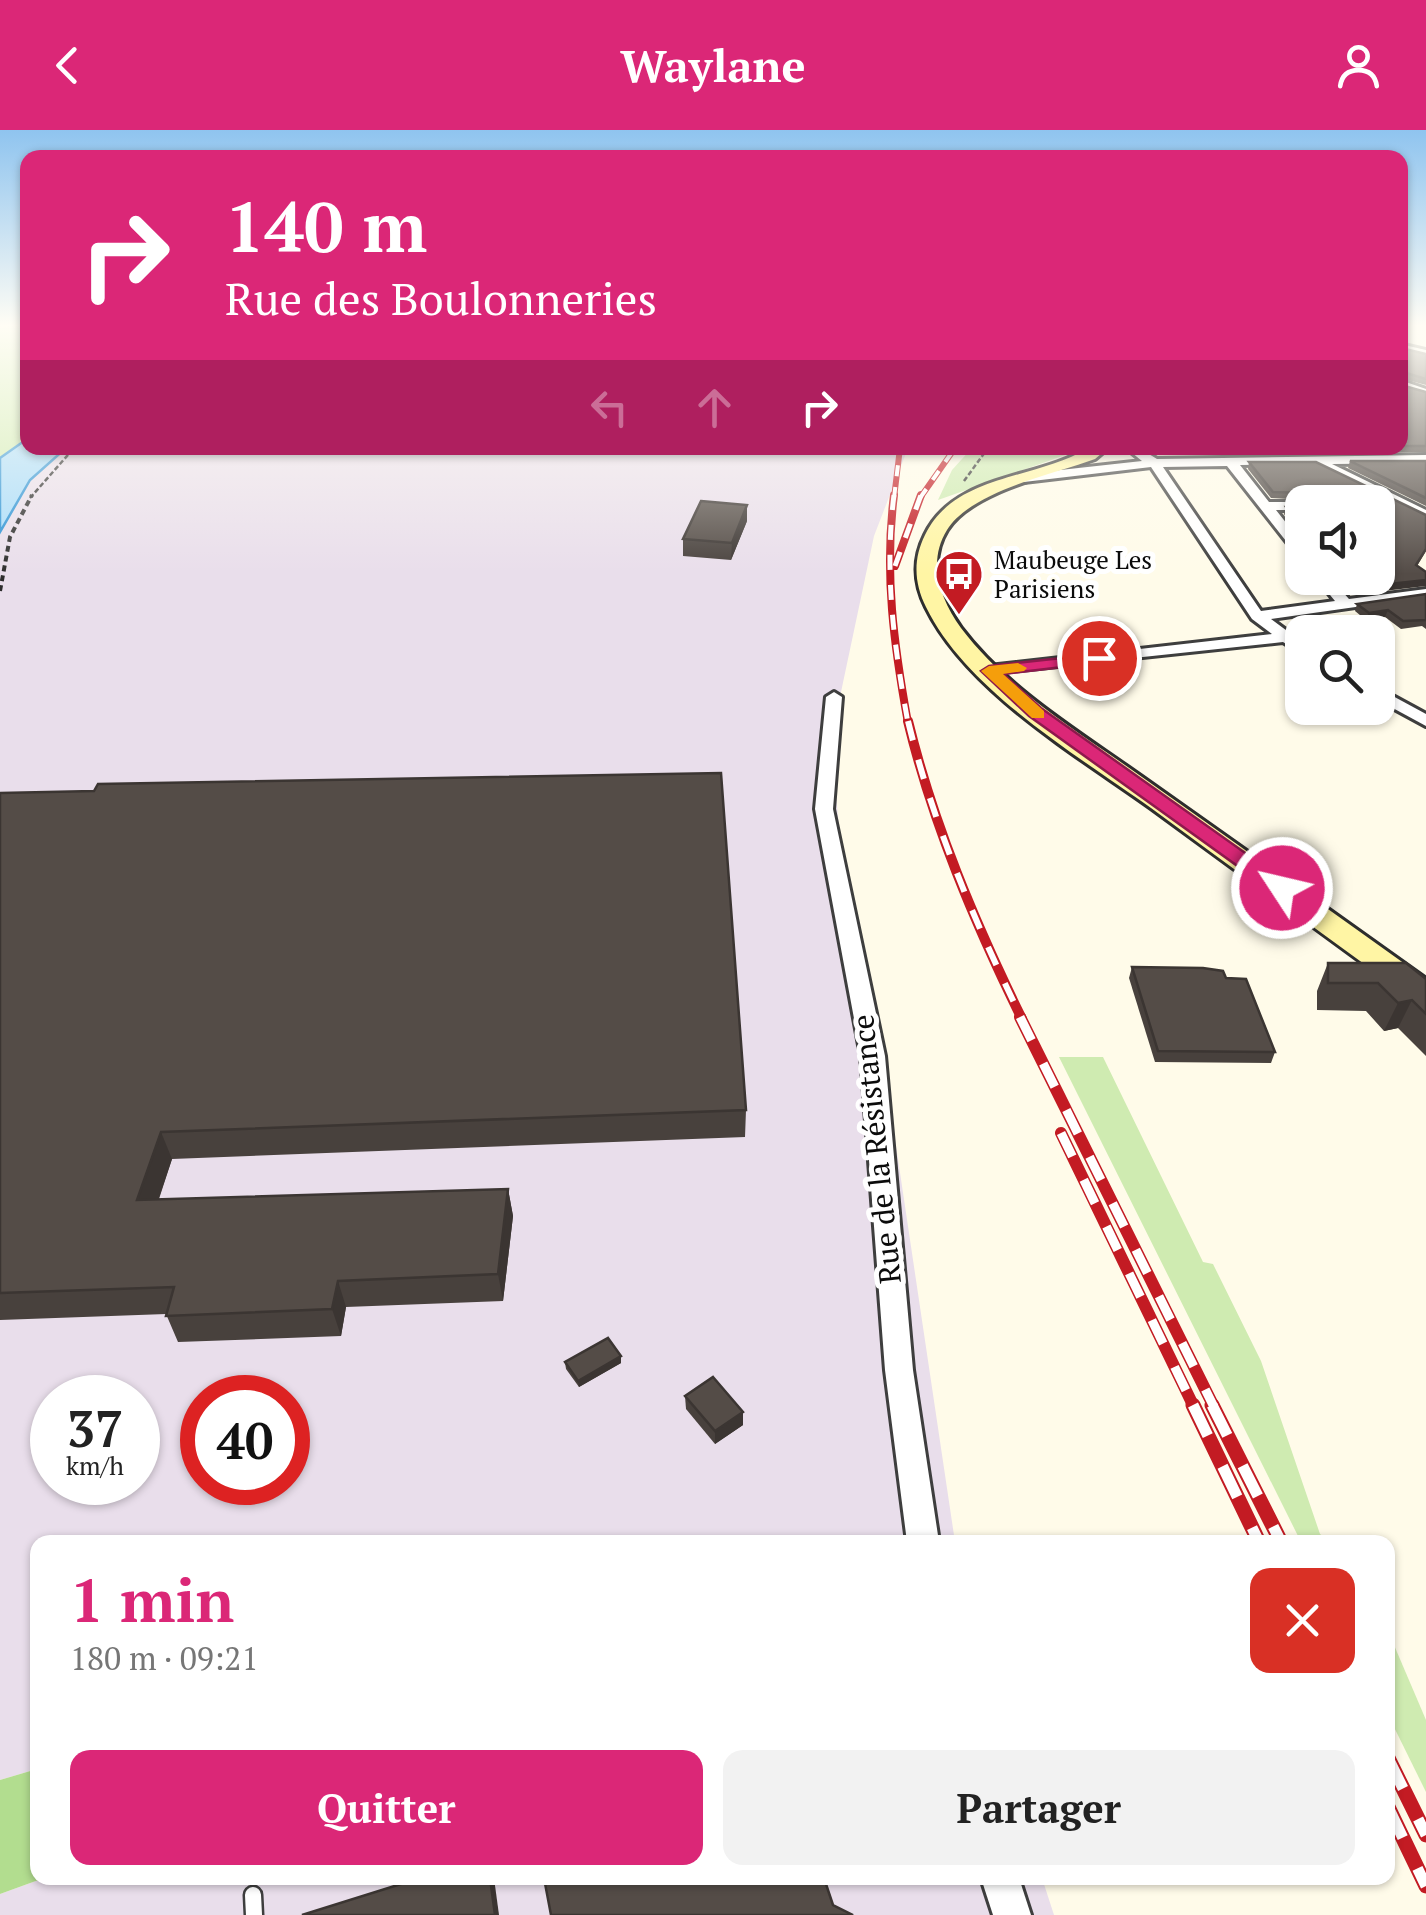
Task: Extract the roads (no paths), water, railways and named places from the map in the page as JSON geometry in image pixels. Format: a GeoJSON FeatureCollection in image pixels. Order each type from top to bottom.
{"type":"FeatureCollection","features":[{"type":"Feature","properties":{"kind":"street"},"geometry":{"type":"LineString","coordinates":[[1089,455],[965,500],[929,544],[924,573],[944,619],[989,671],[1035,712],[1426,994]]}},
{"type":"Feature","properties":{"kind":"street"},"geometry":{"type":"LineString","coordinates":[[1142,455],[1154,464],[1257,616],[1285,640]]}},
{"type":"Feature","properties":{"kind":"street"},"geometry":{"type":"LineString","coordinates":[[1305,455],[1366,485]]}},
{"type":"Feature","properties":{"kind":"street"},"geometry":{"type":"LineString","coordinates":[[1024,478],[1154,464],[1426,460]]}},
{"type":"Feature","properties":{"kind":"street"},"geometry":{"type":"LineString","coordinates":[[1231,462],[1285,524]]}},
{"type":"Feature","properties":{"kind":"street"},"geometry":{"type":"LineString","coordinates":[[1395,499],[1426,514]]}},
{"type":"Feature","properties":{"kind":"street"},"geometry":{"type":"LineString","coordinates":[[1266,506],[1285,506]]}},
{"type":"Feature","properties":{"kind":"street"},"geometry":{"type":"LineString","coordinates":[[1257,616],[1426,593]]}},
{"type":"Feature","properties":{"kind":"street"},"geometry":{"type":"LineString","coordinates":[[1337,595],[1345,604]]}},
{"type":"Feature","properties":{"kind":"street"},"geometry":{"type":"LineString","coordinates":[[989,671],[1282,638]]}},
{"type":"Feature","properties":{"kind":"street","name":"Rue de la Résistance"},"geometry":{"type":"LineString","coordinates":[[834,697],[826,749],[824,809],[874,1056],[896,1336],[922,1535]]}},
{"type":"Feature","properties":{"kind":"street"},"geometry":{"type":"LineString","coordinates":[[1395,703],[1426,721]]}},
{"type":"Feature","properties":{"kind":"street"},"geometry":{"type":"LineString","coordinates":[[1002,1885],[1012,1915]]}},
{"type":"Feature","properties":{"kind":"water"},"geometry":{"type":"Polygon","coordinates":[[[20,444],[20,455],[58,455],[30,480],[0,532],[0,458],[20,444]]]}},
{"type":"Feature","properties":{"kind":"railway"},"geometry":{"type":"LineString","coordinates":[[894,498],[899,455]]}},
{"type":"Feature","properties":{"kind":"railway"},"geometry":{"type":"LineString","coordinates":[[920,498],[950,455]]}},
{"type":"Feature","properties":{"kind":"railway"},"geometry":{"type":"LineString","coordinates":[[894,495],[892,609],[908,723]]}},
{"type":"Feature","properties":{"kind":"railway"},"geometry":{"type":"LineString","coordinates":[[895,566],[921,495]]}},
{"type":"Feature","properties":{"kind":"railway"},"geometry":{"type":"LineString","coordinates":[[908,721],[957,873],[1022,1019]]}},
{"type":"Feature","properties":{"kind":"railway"},"geometry":{"type":"LineString","coordinates":[[1020,1017],[1214,1407]]}},
{"type":"Feature","properties":{"kind":"railway"},"geometry":{"type":"LineString","coordinates":[[1061,1133],[1194,1407]]}},
{"type":"Feature","properties":{"kind":"railway"},"geometry":{"type":"LineString","coordinates":[[1193,1405],[1256,1535]]}},
{"type":"Feature","properties":{"kind":"railway"},"geometry":{"type":"LineString","coordinates":[[1212,1405],[1277,1535]]}},
{"type":"Feature","properties":{"kind":"railway"},"geometry":{"type":"LineString","coordinates":[[1395,1772],[1426,1835]]}},
{"type":"Feature","properties":{"kind":"railway"},"geometry":{"type":"LineString","coordinates":[[1395,1822],[1426,1886]]}},
{"type":"Feature","properties":{"kind":"place","name":"Maubeuge Les Parisiens"},"geometry":{"type":"Point","coordinates":[959,616]}}]}
